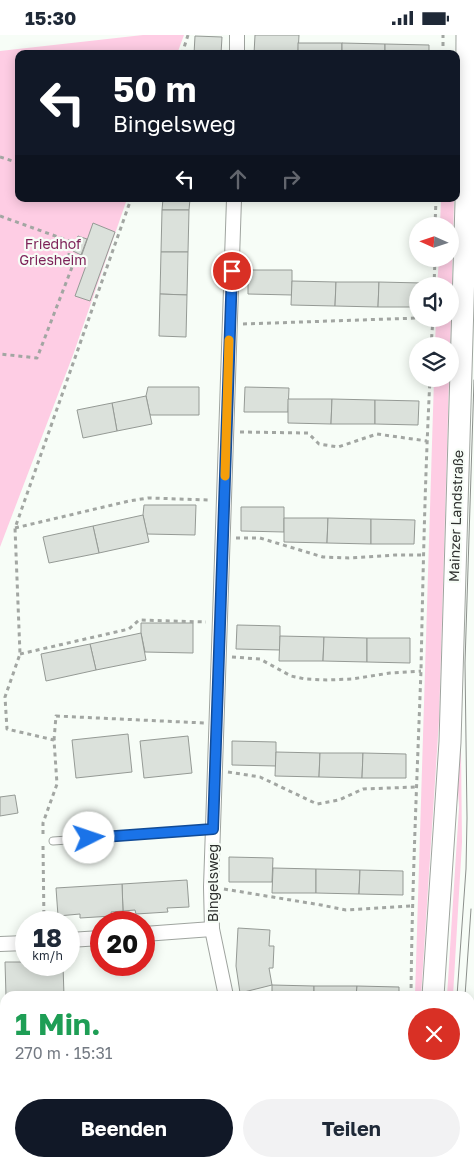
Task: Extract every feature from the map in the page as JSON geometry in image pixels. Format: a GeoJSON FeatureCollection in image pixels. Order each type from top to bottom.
{"type":"FeatureCollection","features":[{"type":"Feature","properties":{"kind":"main road","name":"Mainzer Landstraße"},"geometry":{"type":"LineString","coordinates":[[433,991],[450,742],[466,201],[467,35]]}},
{"type":"Feature","properties":{"kind":"street"},"geometry":{"type":"LineString","coordinates":[[237,35],[237,50]]}},
{"type":"Feature","properties":{"kind":"street","name":"Bingelsweg"},"geometry":{"type":"LineString","coordinates":[[225,991],[212,929],[211,887],[234,202]]}},
{"type":"Feature","properties":{"kind":"street"},"geometry":{"type":"LineString","coordinates":[[155,934],[212,929]]}},
{"type":"Feature","properties":{"kind":"street"},"geometry":{"type":"LineString","coordinates":[[0,944],[15,943]]}},
{"type":"Feature","properties":{"kind":"lane"},"geometry":{"type":"LineString","coordinates":[[53,841],[213,829]]}},
{"type":"Feature","properties":{"kind":"path"},"geometry":{"type":"LineString","coordinates":[[183,50],[188,35]]}},
{"type":"Feature","properties":{"kind":"path"},"geometry":{"type":"LineString","coordinates":[[443,35],[443,50]]}},
{"type":"Feature","properties":{"kind":"path"},"geometry":{"type":"LineString","coordinates":[[0,157],[15,162]]}},
{"type":"Feature","properties":{"kind":"path"},"geometry":{"type":"LineString","coordinates":[[54,740],[7,729],[5,697],[20,654],[15,528],[130,202]]}},
{"type":"Feature","properties":{"kind":"path"},"geometry":{"type":"LineString","coordinates":[[436,202],[436,217]]}},
{"type":"Feature","properties":{"kind":"path"},"geometry":{"type":"LineString","coordinates":[[0,216],[72,242],[69,254],[74,262],[37,358],[0,354]]}},
{"type":"Feature","properties":{"kind":"path"},"geometry":{"type":"LineString","coordinates":[[230,324],[409,318]]}},
{"type":"Feature","properties":{"kind":"path"},"geometry":{"type":"LineString","coordinates":[[411,991],[412,906],[430,387]]}},
{"type":"Feature","properties":{"kind":"path"},"geometry":{"type":"LineString","coordinates":[[226,432],[308,433],[319,444],[338,447],[377,434],[427,441]]}},
{"type":"Feature","properties":{"kind":"path"},"geometry":{"type":"LineString","coordinates":[[15,528],[148,498],[224,500]]}},
{"type":"Feature","properties":{"kind":"path"},"geometry":{"type":"LineString","coordinates":[[223,538],[260,538],[322,557],[349,558],[423,555]]}},
{"type":"Feature","properties":{"kind":"path"},"geometry":{"type":"LineString","coordinates":[[20,654],[128,629],[140,620],[220,623]]}},
{"type":"Feature","properties":{"kind":"path"},"geometry":{"type":"LineString","coordinates":[[219,656],[260,659],[291,676],[305,679],[352,679],[390,673],[420,671]]}},
{"type":"Feature","properties":{"kind":"path"},"geometry":{"type":"LineString","coordinates":[[44,911],[43,823],[57,784],[54,740],[56,716],[217,723]]}},
{"type":"Feature","properties":{"kind":"path"},"geometry":{"type":"LineString","coordinates":[[215,770],[260,777],[318,804],[339,800],[364,789],[416,787]]}},
{"type":"Feature","properties":{"kind":"path"},"geometry":{"type":"LineString","coordinates":[[211,887],[346,910],[412,906]]}},
{"type":"Feature","properties":{"kind":"green space","name":"Friedhof Griesheim"},"geometry":{"type":"Polygon","coordinates":[[[143,35],[184,35],[178,50],[15,50],[15,202],[126,202],[73,355],[0,547],[0,51],[143,35]]]}},
{"type":"Feature","properties":{"kind":"green space"},"geometry":{"type":"Polygon","coordinates":[[[441,202],[454,202],[454,217],[440,217],[441,202]]]}},
{"type":"Feature","properties":{"kind":"green space"},"geometry":{"type":"Polygon","coordinates":[[[438,267],[452,267],[452,277],[438,277],[438,267]]]}},
{"type":"Feature","properties":{"kind":"green space"},"geometry":{"type":"Polygon","coordinates":[[[436,327],[451,327],[450,337],[435,337],[436,327]]]}},
{"type":"Feature","properties":{"kind":"green space"},"geometry":{"type":"Polygon","coordinates":[[[434,387],[449,387],[439,720],[421,991],[415,991],[434,387]]]}},
{"type":"Feature","properties":{"kind":"green space"},"geometry":{"type":"Polygon","coordinates":[[[462,597],[462,842],[453,991],[447,991],[459,807],[455,740],[462,597]]]}},
{"type":"Feature","properties":{"kind":"building"},"geometry":{"type":"Polygon","coordinates":[[[255,35],[299,35],[298,50],[254,50],[255,35]]]}},
{"type":"Feature","properties":{"kind":"building"},"geometry":{"type":"Polygon","coordinates":[[[195,36],[222,37],[221,50],[194,50],[195,36]]]}},
{"type":"Feature","properties":{"kind":"building"},"geometry":{"type":"Polygon","coordinates":[[[298,43],[342,43],[342,50],[298,50],[298,43]]]}},
{"type":"Feature","properties":{"kind":"building"},"geometry":{"type":"Polygon","coordinates":[[[342,43],[385,44],[385,50],[342,50],[342,43]]]}},
{"type":"Feature","properties":{"kind":"building"},"geometry":{"type":"Polygon","coordinates":[[[385,44],[429,45],[429,50],[385,50],[385,44]]]}},
{"type":"Feature","properties":{"kind":"building"},"geometry":{"type":"Polygon","coordinates":[[[163,202],[190,202],[189,210],[162,210],[163,202]]]}},
{"type":"Feature","properties":{"kind":"building"},"geometry":{"type":"Polygon","coordinates":[[[162,210],[189,210],[188,252],[161,252],[162,210]]]}},
{"type":"Feature","properties":{"kind":"building"},"geometry":{"type":"Polygon","coordinates":[[[93,223],[115,232],[90,301],[75,296],[87,263],[80,260],[93,223]]]}},
{"type":"Feature","properties":{"kind":"building"},"geometry":{"type":"Polygon","coordinates":[[[78,236],[87,239],[81,255],[73,251],[78,236]]]}},
{"type":"Feature","properties":{"kind":"building"},"geometry":{"type":"Polygon","coordinates":[[[161,252],[188,252],[187,295],[160,294],[161,252]]]}},
{"type":"Feature","properties":{"kind":"building"},"geometry":{"type":"Polygon","coordinates":[[[248,270],[292,270],[292,295],[248,294],[248,270]]]}},
{"type":"Feature","properties":{"kind":"building"},"geometry":{"type":"Polygon","coordinates":[[[292,281],[336,282],[335,306],[291,305],[292,281]]]}},
{"type":"Feature","properties":{"kind":"building"},"geometry":{"type":"Polygon","coordinates":[[[336,282],[379,282],[378,307],[335,306],[336,282]]]}},
{"type":"Feature","properties":{"kind":"building"},"geometry":{"type":"Polygon","coordinates":[[[379,282],[409,283],[409,307],[378,307],[379,282]]]}},
{"type":"Feature","properties":{"kind":"building"},"geometry":{"type":"Polygon","coordinates":[[[160,294],[187,295],[186,337],[159,336],[160,294]]]}},
{"type":"Feature","properties":{"kind":"building"},"geometry":{"type":"Polygon","coordinates":[[[148,387],[199,387],[199,415],[150,415],[146,396],[148,387]]]}},
{"type":"Feature","properties":{"kind":"building"},"geometry":{"type":"Polygon","coordinates":[[[245,387],[289,388],[288,412],[244,412],[245,387]]]}},
{"type":"Feature","properties":{"kind":"building"},"geometry":{"type":"Polygon","coordinates":[[[146,396],[152,424],[117,431],[112,403],[146,396]]]}},
{"type":"Feature","properties":{"kind":"building"},"geometry":{"type":"Polygon","coordinates":[[[288,399],[332,399],[331,424],[288,423],[288,399]]]}},
{"type":"Feature","properties":{"kind":"building"},"geometry":{"type":"Polygon","coordinates":[[[332,399],[375,400],[375,424],[331,424],[332,399]]]}},
{"type":"Feature","properties":{"kind":"building"},"geometry":{"type":"Polygon","coordinates":[[[375,400],[419,401],[418,425],[375,424],[375,400]]]}},
{"type":"Feature","properties":{"kind":"building"},"geometry":{"type":"Polygon","coordinates":[[[112,403],[117,431],[83,438],[77,410],[112,403]]]}},
{"type":"Feature","properties":{"kind":"building"},"geometry":{"type":"Polygon","coordinates":[[[144,505],[196,505],[195,535],[147,534],[143,515],[144,505]]]}},
{"type":"Feature","properties":{"kind":"building"},"geometry":{"type":"Polygon","coordinates":[[[241,507],[284,507],[284,532],[241,531],[241,507]]]}},
{"type":"Feature","properties":{"kind":"building"},"geometry":{"type":"Polygon","coordinates":[[[143,515],[149,542],[99,553],[93,526],[143,515]]]}},
{"type":"Feature","properties":{"kind":"building"},"geometry":{"type":"Polygon","coordinates":[[[284,518],[328,518],[327,543],[284,542],[284,518]]]}},
{"type":"Feature","properties":{"kind":"building"},"geometry":{"type":"Polygon","coordinates":[[[328,518],[371,519],[371,544],[327,543],[328,518]]]}},
{"type":"Feature","properties":{"kind":"building"},"geometry":{"type":"Polygon","coordinates":[[[371,519],[415,520],[414,544],[371,544],[371,519]]]}},
{"type":"Feature","properties":{"kind":"building"},"geometry":{"type":"Polygon","coordinates":[[[93,526],[99,553],[49,563],[43,537],[93,526]]]}},
{"type":"Feature","properties":{"kind":"building"},"geometry":{"type":"Polygon","coordinates":[[[141,623],[193,623],[193,653],[145,652],[141,623]]]}},
{"type":"Feature","properties":{"kind":"building"},"geometry":{"type":"Polygon","coordinates":[[[237,625],[280,626],[280,650],[236,649],[237,625]]]}},
{"type":"Feature","properties":{"kind":"building"},"geometry":{"type":"Polygon","coordinates":[[[141,633],[146,660],[96,670],[90,644],[141,633]]]}},
{"type":"Feature","properties":{"kind":"building"},"geometry":{"type":"Polygon","coordinates":[[[280,636],[324,637],[323,661],[279,661],[280,636]]]}},
{"type":"Feature","properties":{"kind":"building"},"geometry":{"type":"Polygon","coordinates":[[[324,637],[367,638],[367,662],[323,661],[324,637]]]}},
{"type":"Feature","properties":{"kind":"building"},"geometry":{"type":"Polygon","coordinates":[[[367,638],[410,638],[410,663],[367,662],[367,638]]]}},
{"type":"Feature","properties":{"kind":"building"},"geometry":{"type":"Polygon","coordinates":[[[90,644],[96,670],[46,681],[41,654],[90,644]]]}},
{"type":"Feature","properties":{"kind":"building"},"geometry":{"type":"Polygon","coordinates":[[[128,734],[132,772],[76,778],[72,740],[128,734]]]}},
{"type":"Feature","properties":{"kind":"building"},"geometry":{"type":"Polygon","coordinates":[[[188,736],[192,773],[144,778],[140,741],[188,736]]]}},
{"type":"Feature","properties":{"kind":"building"},"geometry":{"type":"Polygon","coordinates":[[[232,741],[276,742],[276,766],[232,765],[232,741]]]}},
{"type":"Feature","properties":{"kind":"building"},"geometry":{"type":"Polygon","coordinates":[[[276,752],[320,753],[319,777],[275,776],[276,752]]]}},
{"type":"Feature","properties":{"kind":"building"},"geometry":{"type":"Polygon","coordinates":[[[320,753],[363,753],[362,778],[319,777],[320,753]]]}},
{"type":"Feature","properties":{"kind":"building"},"geometry":{"type":"Polygon","coordinates":[[[363,753],[406,754],[406,778],[362,778],[363,753]]]}},
{"type":"Feature","properties":{"kind":"building"},"geometry":{"type":"Polygon","coordinates":[[[15,795],[18,813],[0,816],[0,797],[15,795]]]}},
{"type":"Feature","properties":{"kind":"building"},"geometry":{"type":"Polygon","coordinates":[[[229,857],[273,858],[272,882],[229,882],[229,857]]]}},
{"type":"Feature","properties":{"kind":"building"},"geometry":{"type":"Polygon","coordinates":[[[273,868],[316,869],[316,893],[272,893],[273,868]]]}},
{"type":"Feature","properties":{"kind":"building"},"geometry":{"type":"Polygon","coordinates":[[[316,869],[360,870],[359,894],[316,893],[316,869]]]}},
{"type":"Feature","properties":{"kind":"building"},"geometry":{"type":"Polygon","coordinates":[[[360,870],[403,871],[403,895],[359,894],[360,870]]]}},
{"type":"Feature","properties":{"kind":"building"},"geometry":{"type":"Polygon","coordinates":[[[187,880],[189,907],[167,908],[168,912],[155,913],[155,911],[123,911],[122,884],[187,880]]]}},
{"type":"Feature","properties":{"kind":"building"},"geometry":{"type":"Polygon","coordinates":[[[122,884],[123,911],[90,911],[90,917],[80,918],[80,911],[58,911],[56,888],[122,884]]]}},
{"type":"Feature","properties":{"kind":"building"},"geometry":{"type":"Polygon","coordinates":[[[238,928],[270,930],[269,946],[274,946],[273,968],[269,968],[272,985],[248,991],[240,991],[236,966],[238,928]]]}},
{"type":"Feature","properties":{"kind":"building"},"geometry":{"type":"Polygon","coordinates":[[[5,962],[15,962],[15,976],[63,976],[64,991],[6,991],[5,962]]]}},
{"type":"Feature","properties":{"kind":"building"},"geometry":{"type":"Polygon","coordinates":[[[272,985],[314,986],[314,991],[272,991],[272,985]]]}},
{"type":"Feature","properties":{"kind":"building"},"geometry":{"type":"Polygon","coordinates":[[[314,986],[357,986],[356,991],[314,991],[314,986]]]}},
{"type":"Feature","properties":{"kind":"building"},"geometry":{"type":"Polygon","coordinates":[[[357,986],[399,987],[399,991],[356,991],[357,986]]]}},
{"type":"Feature","properties":{"kind":"tram line"},"geometry":{"type":"LineString","coordinates":[[457,991],[466,869],[465,663],[474,380]]}},
{"type":"Feature","properties":{"kind":"tram line"},"geometry":{"type":"LineString","coordinates":[[465,991],[471,909]]}},
{"type":"Feature","properties":{"kind":"slow traffic"},"geometry":{"type":"LineString","coordinates":[[225,476],[229,340]]}},
{"type":"Feature","properties":{"kind":"route"},"geometry":{"type":"LineString","coordinates":[[89,838],[213,829],[232,271]]}}]}
